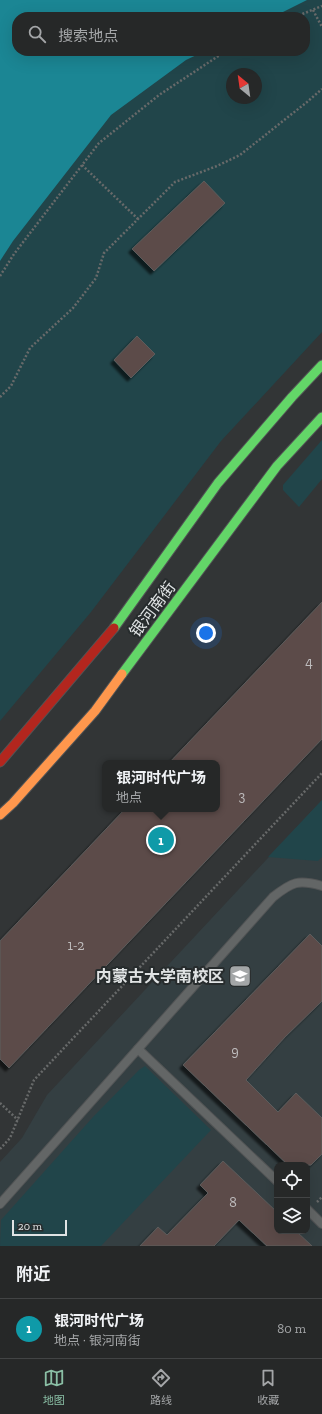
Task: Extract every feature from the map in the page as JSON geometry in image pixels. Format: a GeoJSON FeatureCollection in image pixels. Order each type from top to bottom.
{"type":"FeatureCollection","features":[{"type":"Feature","properties":{"kind":"main road","name":"银河南街"},"geometry":{"type":"LineString","coordinates":[[0,762],[111,632],[218,483],[292,397],[322,365]]}},
{"type":"Feature","properties":{"kind":"main road","name":"银河南街"},"geometry":{"type":"LineString","coordinates":[[0,815],[95,711],[277,466],[322,417]]}},
{"type":"Feature","properties":{"kind":"lane"},"geometry":{"type":"LineString","coordinates":[[0,1204],[273,897],[289,884],[308,882],[322,886]]}},
{"type":"Feature","properties":{"kind":"lane"},"geometry":{"type":"LineString","coordinates":[[138,1049],[274,1178]]}},
{"type":"Feature","properties":{"kind":"lane"},"geometry":{"type":"LineString","coordinates":[[310,1212],[322,1224]]}},
{"type":"Feature","properties":{"kind":"path"},"geometry":{"type":"LineString","coordinates":[[308,12],[322,6]]}},
{"type":"Feature","properties":{"kind":"path"},"geometry":{"type":"LineString","coordinates":[[313,10],[322,27]]}},
{"type":"Feature","properties":{"kind":"path"},"geometry":{"type":"LineString","coordinates":[[0,276],[14,254],[98,143],[153,100],[219,56]]}},
{"type":"Feature","properties":{"kind":"path"},"geometry":{"type":"LineString","coordinates":[[0,396],[11,386],[30,348],[73,308],[96,278],[104,253],[175,182],[217,166],[240,155],[307,102],[322,88]]}},
{"type":"Feature","properties":{"kind":"path"},"geometry":{"type":"LineString","coordinates":[[82,165],[138,219]]}},
{"type":"Feature","properties":{"kind":"path"},"geometry":{"type":"LineString","coordinates":[[0,1149],[10,1138],[34,1080],[322,773]]}},
{"type":"Feature","properties":{"kind":"path"},"geometry":{"type":"LineString","coordinates":[[0,1103],[18,1120]]}},
{"type":"Feature","properties":{"kind":"shaded area"},"geometry":{"type":"Polygon","coordinates":[[[0,0],[322,0],[322,332],[221,441],[91,612],[0,721],[0,0]]]}},
{"type":"Feature","properties":{"kind":"shaded area"},"geometry":{"type":"Polygon","coordinates":[[[322,440],[322,479],[299,507],[283,490],[283,485],[322,440]]]}},
{"type":"Feature","properties":{"kind":"shaded area","name":"内蒙古大学南校区"},"geometry":{"type":"Polygon","coordinates":[[[322,800],[322,1246],[0,1246],[0,1162],[22,1138],[47,1095],[322,800]]]}},
{"type":"Feature","properties":{"kind":"shaded area"},"geometry":{"type":"Polygon","coordinates":[[[322,800],[322,857],[318,861],[268,857],[322,800]]]}},
{"type":"Feature","properties":{"kind":"shaded area"},"geometry":{"type":"Polygon","coordinates":[[[145,1066],[211,1130],[101,1246],[0,1246],[1,1220],[93,1117],[139,1070],[145,1066]]]}},
{"type":"Feature","properties":{"kind":"water"},"geometry":{"type":"Polygon","coordinates":[[[0,0],[307,0],[283,12],[12,12],[12,56],[194,56],[186,60],[111,115],[13,241],[0,261],[0,0]]]}},
{"type":"Feature","properties":{"kind":"building"},"geometry":{"type":"Polygon","coordinates":[[[204,181],[225,203],[154,271],[132,249],[204,181]]]}},
{"type":"Feature","properties":{"kind":"building"},"geometry":{"type":"Polygon","coordinates":[[[137,336],[155,354],[131,378],[114,360],[137,336]]]}},
{"type":"Feature","properties":{"kind":"building"},"geometry":{"type":"Polygon","coordinates":[[[322,602],[322,739],[9,1068],[0,1059],[0,941],[122,812],[220,812],[220,760],[172,760],[322,602]]]}},
{"type":"Feature","properties":{"kind":"building"},"geometry":{"type":"Polygon","coordinates":[[[310,934],[322,946],[322,1001],[285,1037],[246,1080],[278,1112],[296,1093],[322,1118],[322,1154],[311,1165],[310,1162],[285,1162],[183,1065],[310,934]]]}},
{"type":"Feature","properties":{"kind":"building"},"geometry":{"type":"Polygon","coordinates":[[[223,1161],[274,1209],[274,1234],[299,1234],[312,1246],[267,1246],[239,1220],[214,1246],[140,1246],[158,1227],[167,1235],[208,1193],[200,1185],[223,1161]]]}},
{"type":"Feature","properties":{"kind":"traffic: fast"},"geometry":{"type":"LineString","coordinates":[[114,628],[218,483],[292,397],[322,365]]}},
{"type":"Feature","properties":{"kind":"traffic: fast"},"geometry":{"type":"LineString","coordinates":[[122,674],[277,466],[322,417]]}},
{"type":"Feature","properties":{"kind":"traffic: slow"},"geometry":{"type":"LineString","coordinates":[[0,815],[13,803],[95,711],[122,674]]}},
{"type":"Feature","properties":{"kind":"traffic: jam"},"geometry":{"type":"LineString","coordinates":[[0,762],[114,628]]}},
{"type":"Feature","properties":{"kind":"place","name":"银河时代广场"},"geometry":{"type":"Point","coordinates":[161,840]}},
{"type":"Feature","properties":{"kind":"place","name":"内蒙古大学南校区"},"geometry":{"type":"Point","coordinates":[240,976]}}]}
